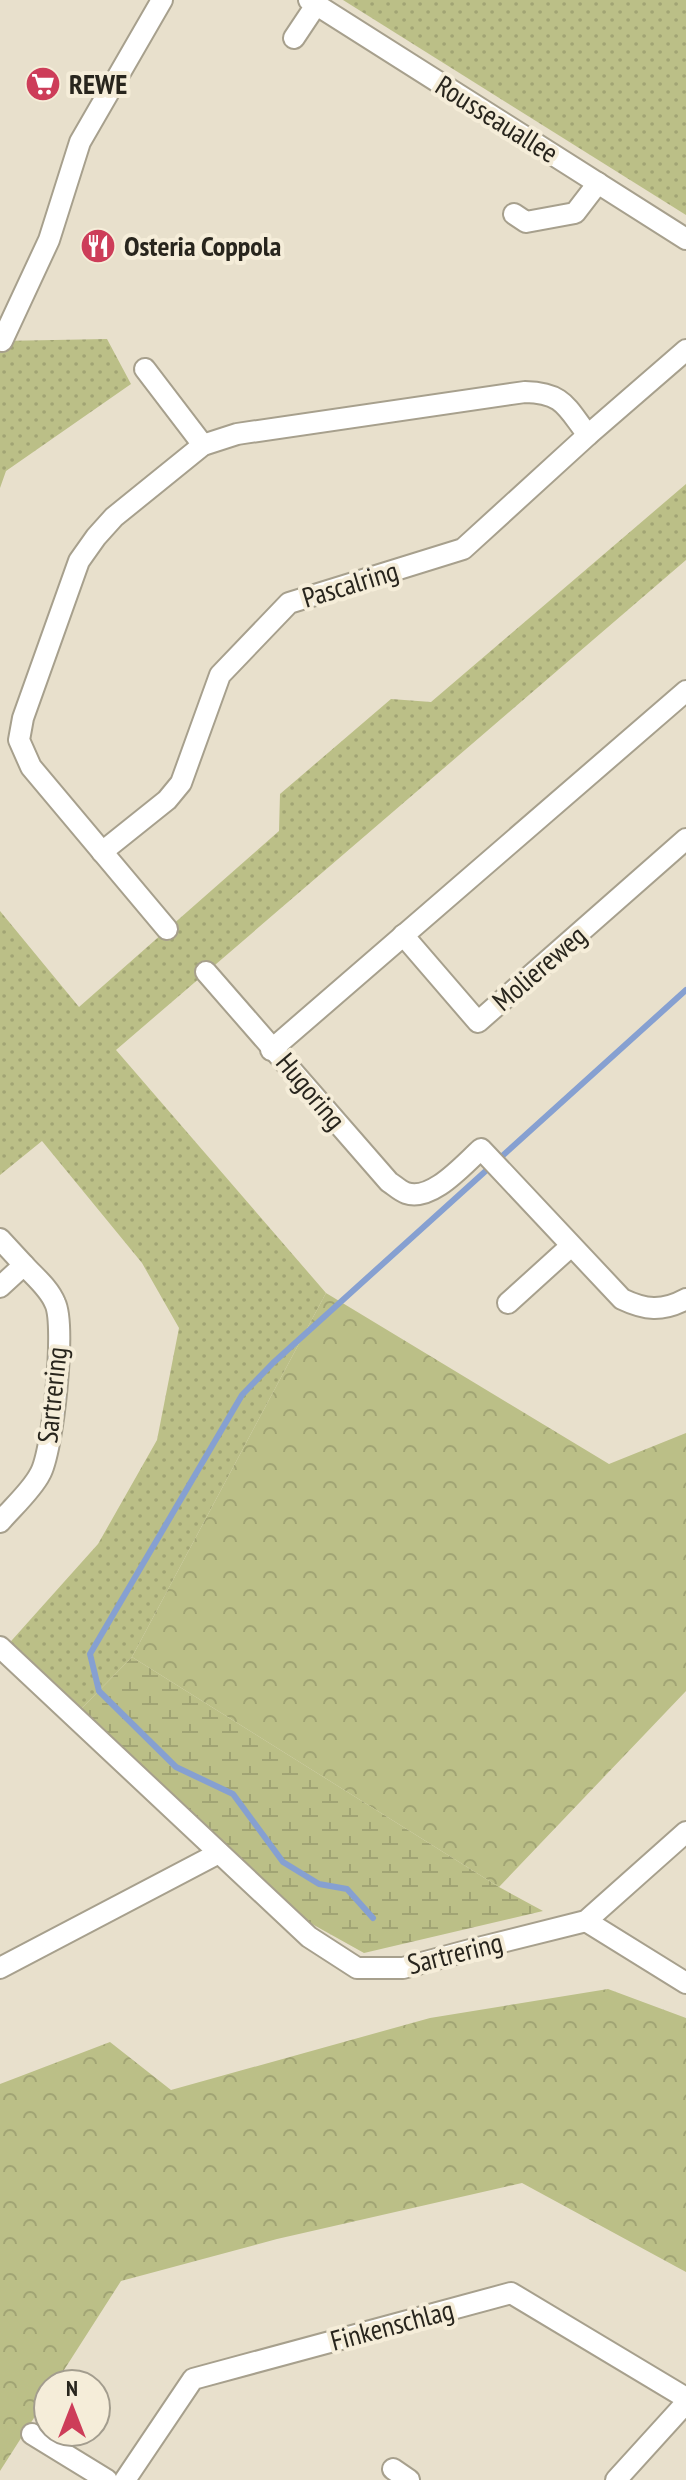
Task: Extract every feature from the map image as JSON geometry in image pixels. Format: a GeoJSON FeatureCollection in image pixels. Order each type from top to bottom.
{"type":"FeatureCollection","features":[{"type":"Feature","properties":{"kind":"street"},"geometry":{"type":"LineString","coordinates":[[2,341],[49,240],[80,142],[162,0]]}},
{"type":"Feature","properties":{"kind":"street"},"geometry":{"type":"LineString","coordinates":[[294,38],[312,2]]}},
{"type":"Feature","properties":{"kind":"street","name":"Rousseauallee"},"geometry":{"type":"LineString","coordinates":[[312,2],[686,239]]}},
{"type":"Feature","properties":{"kind":"street"},"geometry":{"type":"LineString","coordinates":[[514,214],[526,222],[575,213],[598,183]]}},
{"type":"Feature","properties":{"kind":"street","name":"Pascalring"},"geometry":{"type":"LineString","coordinates":[[102,852],[167,800],[181,783],[220,675],[289,603],[463,549],[686,350]]}},
{"type":"Feature","properties":{"kind":"street"},"geometry":{"type":"LineString","coordinates":[[145,369],[203,445]]}},
{"type":"Feature","properties":{"kind":"street"},"geometry":{"type":"LineString","coordinates":[[167,929],[31,767],[19,740],[23,718],[79,561],[114,517],[203,445],[237,434],[525,392],[545,393],[561,400],[588,435]]}},
{"type":"Feature","properties":{"kind":"street","name":"Hugoring"},"geometry":{"type":"LineString","coordinates":[[686,691],[271,1050],[389,1182],[406,1193],[422,1194],[441,1185],[481,1149],[622,1299],[639,1307],[658,1310],[686,1299]]}},
{"type":"Feature","properties":{"kind":"street","name":"Moliereweg"},"geometry":{"type":"LineString","coordinates":[[403,935],[478,1022],[686,839]]}},
{"type":"Feature","properties":{"kind":"street"},"geometry":{"type":"LineString","coordinates":[[206,972],[271,1050]]}},
{"type":"Feature","properties":{"kind":"street","name":"Sartrering"},"geometry":{"type":"LineString","coordinates":[[0,1239],[46,1289],[57,1305],[59,1320],[57,1392],[50,1441],[41,1474],[0,1522]]}},
{"type":"Feature","properties":{"kind":"street"},"geometry":{"type":"LineString","coordinates":[[508,1303],[571,1246]]}},
{"type":"Feature","properties":{"kind":"street"},"geometry":{"type":"LineString","coordinates":[[0,1287],[24,1265]]}},
{"type":"Feature","properties":{"kind":"street","name":"Sartrering"},"geometry":{"type":"LineString","coordinates":[[0,1647],[309,1937],[357,1968],[403,1968],[586,1921]]}},
{"type":"Feature","properties":{"kind":"street"},"geometry":{"type":"LineString","coordinates":[[686,1832],[586,1921],[686,1983]]}},
{"type":"Feature","properties":{"kind":"street"},"geometry":{"type":"LineString","coordinates":[[0,1968],[219,1853]]}},
{"type":"Feature","properties":{"kind":"street","name":"Finkenschlag"},"geometry":{"type":"LineString","coordinates":[[125,2480],[193,2379],[511,2293],[686,2400]]}},
{"type":"Feature","properties":{"kind":"street"},"geometry":{"type":"LineString","coordinates":[[616,2480],[686,2400]]}},
{"type":"Feature","properties":{"kind":"street"},"geometry":{"type":"LineString","coordinates":[[55,2448],[107,2480]]}},
{"type":"Feature","properties":{"kind":"green space"},"geometry":{"type":"Polygon","coordinates":[[[343,0],[686,0],[686,215],[343,0]]]}},
{"type":"Feature","properties":{"kind":"green space"},"geometry":{"type":"Polygon","coordinates":[[[107,339],[131,384],[6,471],[0,488],[0,341],[107,339]]]}},
{"type":"Feature","properties":{"kind":"green space"},"geometry":{"type":"Polygon","coordinates":[[[686,484],[686,560],[116,1050],[326,1293],[132,1657],[74,1716],[4,1649],[98,1544],[157,1440],[179,1328],[142,1263],[42,1141],[0,1175],[0,911],[79,1007],[279,831],[280,794],[391,699],[431,702],[686,484]]]}},
{"type":"Feature","properties":{"kind":"green space"},"geometry":{"type":"Polygon","coordinates":[[[326,1293],[609,1464],[686,1433],[686,1691],[499,1887],[132,1657],[326,1293]]]}},
{"type":"Feature","properties":{"kind":"green space"},"geometry":{"type":"Polygon","coordinates":[[[132,1657],[499,1887],[543,1911],[364,1953],[303,1919],[81,1709],[132,1657]]]}},
{"type":"Feature","properties":{"kind":"green space"},"geometry":{"type":"Polygon","coordinates":[[[608,1989],[686,2018],[686,2272],[522,2183],[277,2239],[121,2281],[65,2368],[32,2368],[32,2421],[0,2471],[0,2084],[110,2042],[171,2090],[430,2018],[608,1989]]]}},
{"type":"Feature","properties":{"kind":"waterway"},"geometry":{"type":"LineString","coordinates":[[373,1918],[347,1889],[319,1884],[283,1862],[233,1794],[176,1767],[99,1691],[90,1654],[242,1395],[273,1363],[686,990]]}},
{"type":"Feature","properties":{"kind":"place","name":"REWE"},"geometry":{"type":"Point","coordinates":[43,84]}},
{"type":"Feature","properties":{"kind":"place","name":"Osteria Coppola"},"geometry":{"type":"Point","coordinates":[98,246]}}]}
